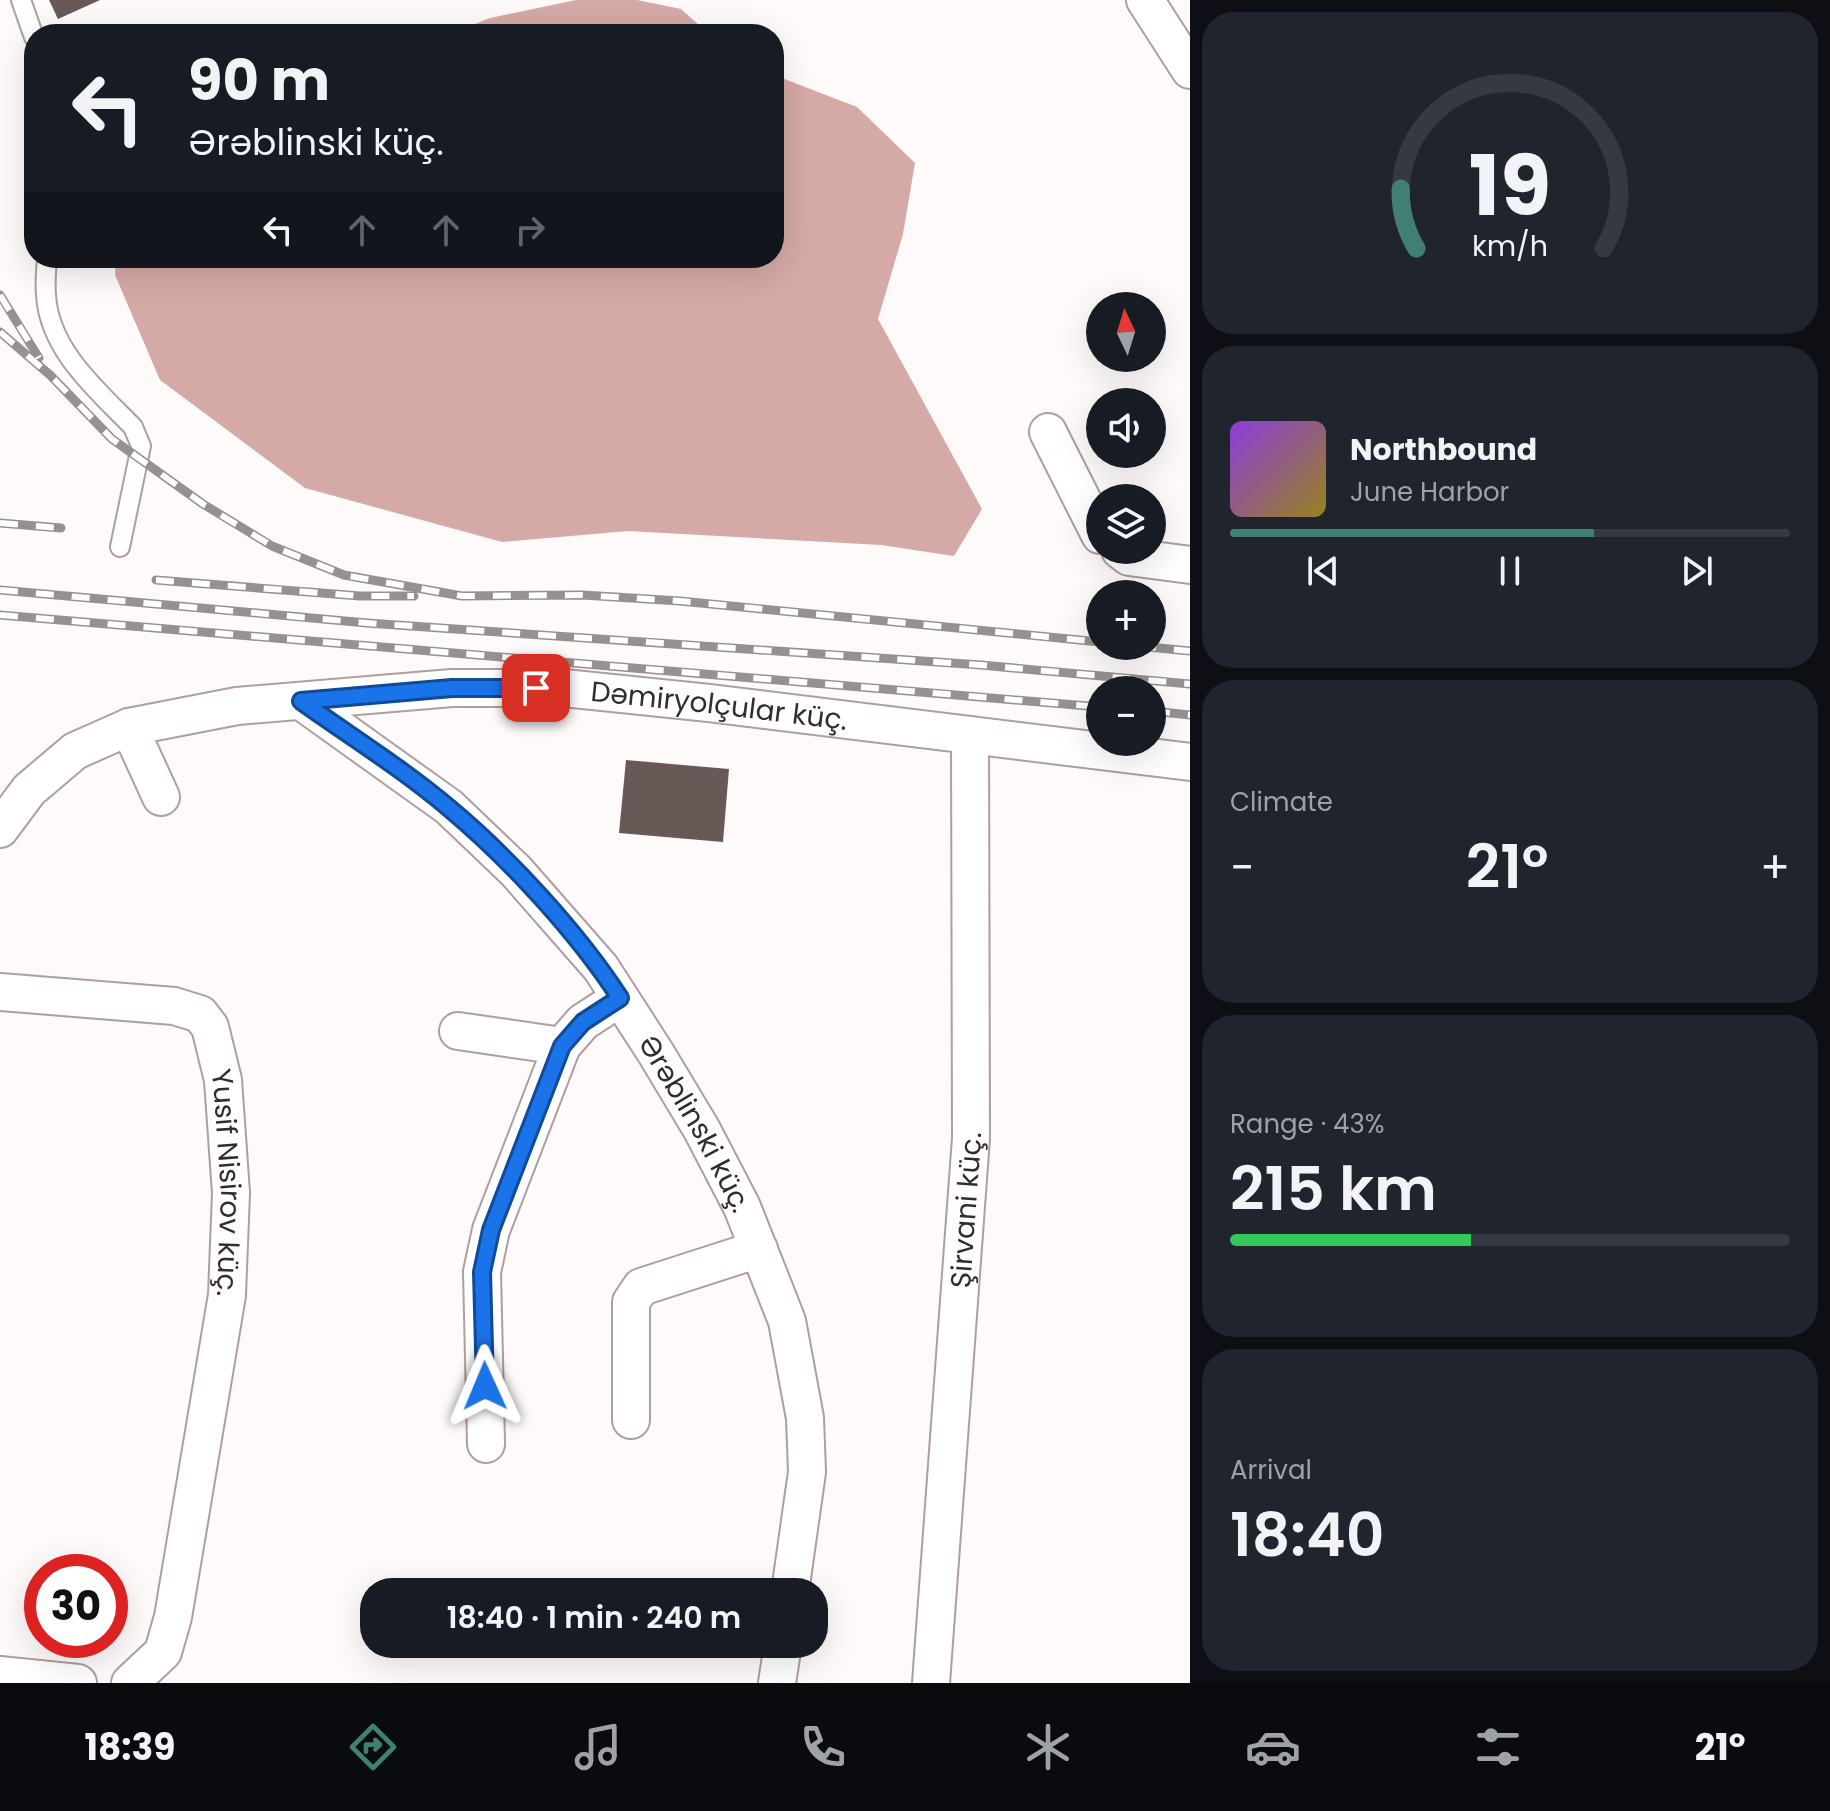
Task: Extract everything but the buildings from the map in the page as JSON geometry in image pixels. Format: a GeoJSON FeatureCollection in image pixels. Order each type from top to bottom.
{"type":"FeatureCollection","features":[{"type":"Feature","properties":{"kind":"street"},"geometry":{"type":"LineString","coordinates":[[1145,0],[1190,70]]}},
{"type":"Feature","properties":{"kind":"street"},"geometry":{"type":"LineString","coordinates":[[1048,432],[1086,507]]}},
{"type":"Feature","properties":{"kind":"street"},"geometry":{"type":"LineString","coordinates":[[1166,562],[1190,565]]}},
{"type":"Feature","properties":{"kind":"street","name":"Dəmiryolçular küç."},"geometry":{"type":"LineString","coordinates":[[0,829],[29,790],[75,751],[129,727],[237,706],[452,688],[564,688],[1190,762]]}},
{"type":"Feature","properties":{"kind":"street","name":"Ərəblinski küç."},"geometry":{"type":"LineString","coordinates":[[301,701],[449,807],[516,871],[601,968],[702,1130],[742,1207],[787,1321],[805,1418],[807,1472],[792,1578]]}},
{"type":"Feature","properties":{"kind":"street"},"geometry":{"type":"LineString","coordinates":[[129,727],[161,797]]}},
{"type":"Feature","properties":{"kind":"street","name":"Şirvani küç."},"geometry":{"type":"LineString","coordinates":[[931,1683],[971,1138],[970,735]]}},
{"type":"Feature","properties":{"kind":"street","name":"Yusif Nisirov küç."},"geometry":{"type":"LineString","coordinates":[[0,992],[174,1006],[200,1014],[210,1027],[223,1080],[231,1193],[227,1295],[173,1617],[163,1652],[130,1683]]}},
{"type":"Feature","properties":{"kind":"street"},"geometry":{"type":"LineString","coordinates":[[486,1444],[482,1272],[491,1230],[562,1046],[583,1022],[620,998]]}},
{"type":"Feature","properties":{"kind":"street"},"geometry":{"type":"LineString","coordinates":[[458,1031],[562,1046]]}},
{"type":"Feature","properties":{"kind":"street"},"geometry":{"type":"LineString","coordinates":[[631,1420],[631,1302],[641,1287],[759,1249]]}},
{"type":"Feature","properties":{"kind":"street"},"geometry":{"type":"LineString","coordinates":[[777,1683],[781,1658]]}},
{"type":"Feature","properties":{"kind":"street"},"geometry":{"type":"LineString","coordinates":[[0,1675],[78,1683]]}},
{"type":"Feature","properties":{"kind":"lane"},"geometry":{"type":"LineString","coordinates":[[21,0],[29,24]]}},
{"type":"Feature","properties":{"kind":"lane"},"geometry":{"type":"LineString","coordinates":[[46,268],[45,297],[53,329],[76,368],[139,437],[141,446],[120,547]]}},
{"type":"Feature","properties":{"kind":"shaded area"},"geometry":{"type":"Polygon","coordinates":[[[576,0],[637,0],[681,9],[698,24],[475,24],[576,0]]]}},
{"type":"Feature","properties":{"kind":"shaded area"},"geometry":{"type":"Polygon","coordinates":[[[784,79],[857,107],[915,163],[903,234],[878,319],[982,509],[954,556],[881,545],[628,531],[502,542],[305,488],[160,380],[115,275],[115,268],[784,268],[784,79]]]}},
{"type":"Feature","properties":{"kind":"railway"},"geometry":{"type":"LineString","coordinates":[[0,295],[39,358]]}},
{"type":"Feature","properties":{"kind":"railway"},"geometry":{"type":"LineString","coordinates":[[0,332],[50,375],[112,439],[203,504],[272,546],[344,575],[462,596],[582,595],[680,601],[1086,641]]}},
{"type":"Feature","properties":{"kind":"railway"},"geometry":{"type":"LineString","coordinates":[[0,523],[61,528]]}},
{"type":"Feature","properties":{"kind":"railway"},"geometry":{"type":"LineString","coordinates":[[156,580],[360,596],[414,596]]}},
{"type":"Feature","properties":{"kind":"railway"},"geometry":{"type":"LineString","coordinates":[[0,590],[367,623],[981,665],[1190,684]]}},
{"type":"Feature","properties":{"kind":"railway"},"geometry":{"type":"LineString","coordinates":[[0,615],[1086,706]]}},
{"type":"Feature","properties":{"kind":"railway"},"geometry":{"type":"LineString","coordinates":[[1166,649],[1190,651]]}},
{"type":"Feature","properties":{"kind":"railway"},"geometry":{"type":"LineString","coordinates":[[1166,712],[1190,715]]}},
{"type":"Feature","properties":{"kind":"route"},"geometry":{"type":"LineString","coordinates":[[485,1386],[482,1272],[491,1230],[562,1046],[583,1022],[620,998],[601,968],[516,871],[449,807],[301,701],[452,688],[536,688]]}}]}
